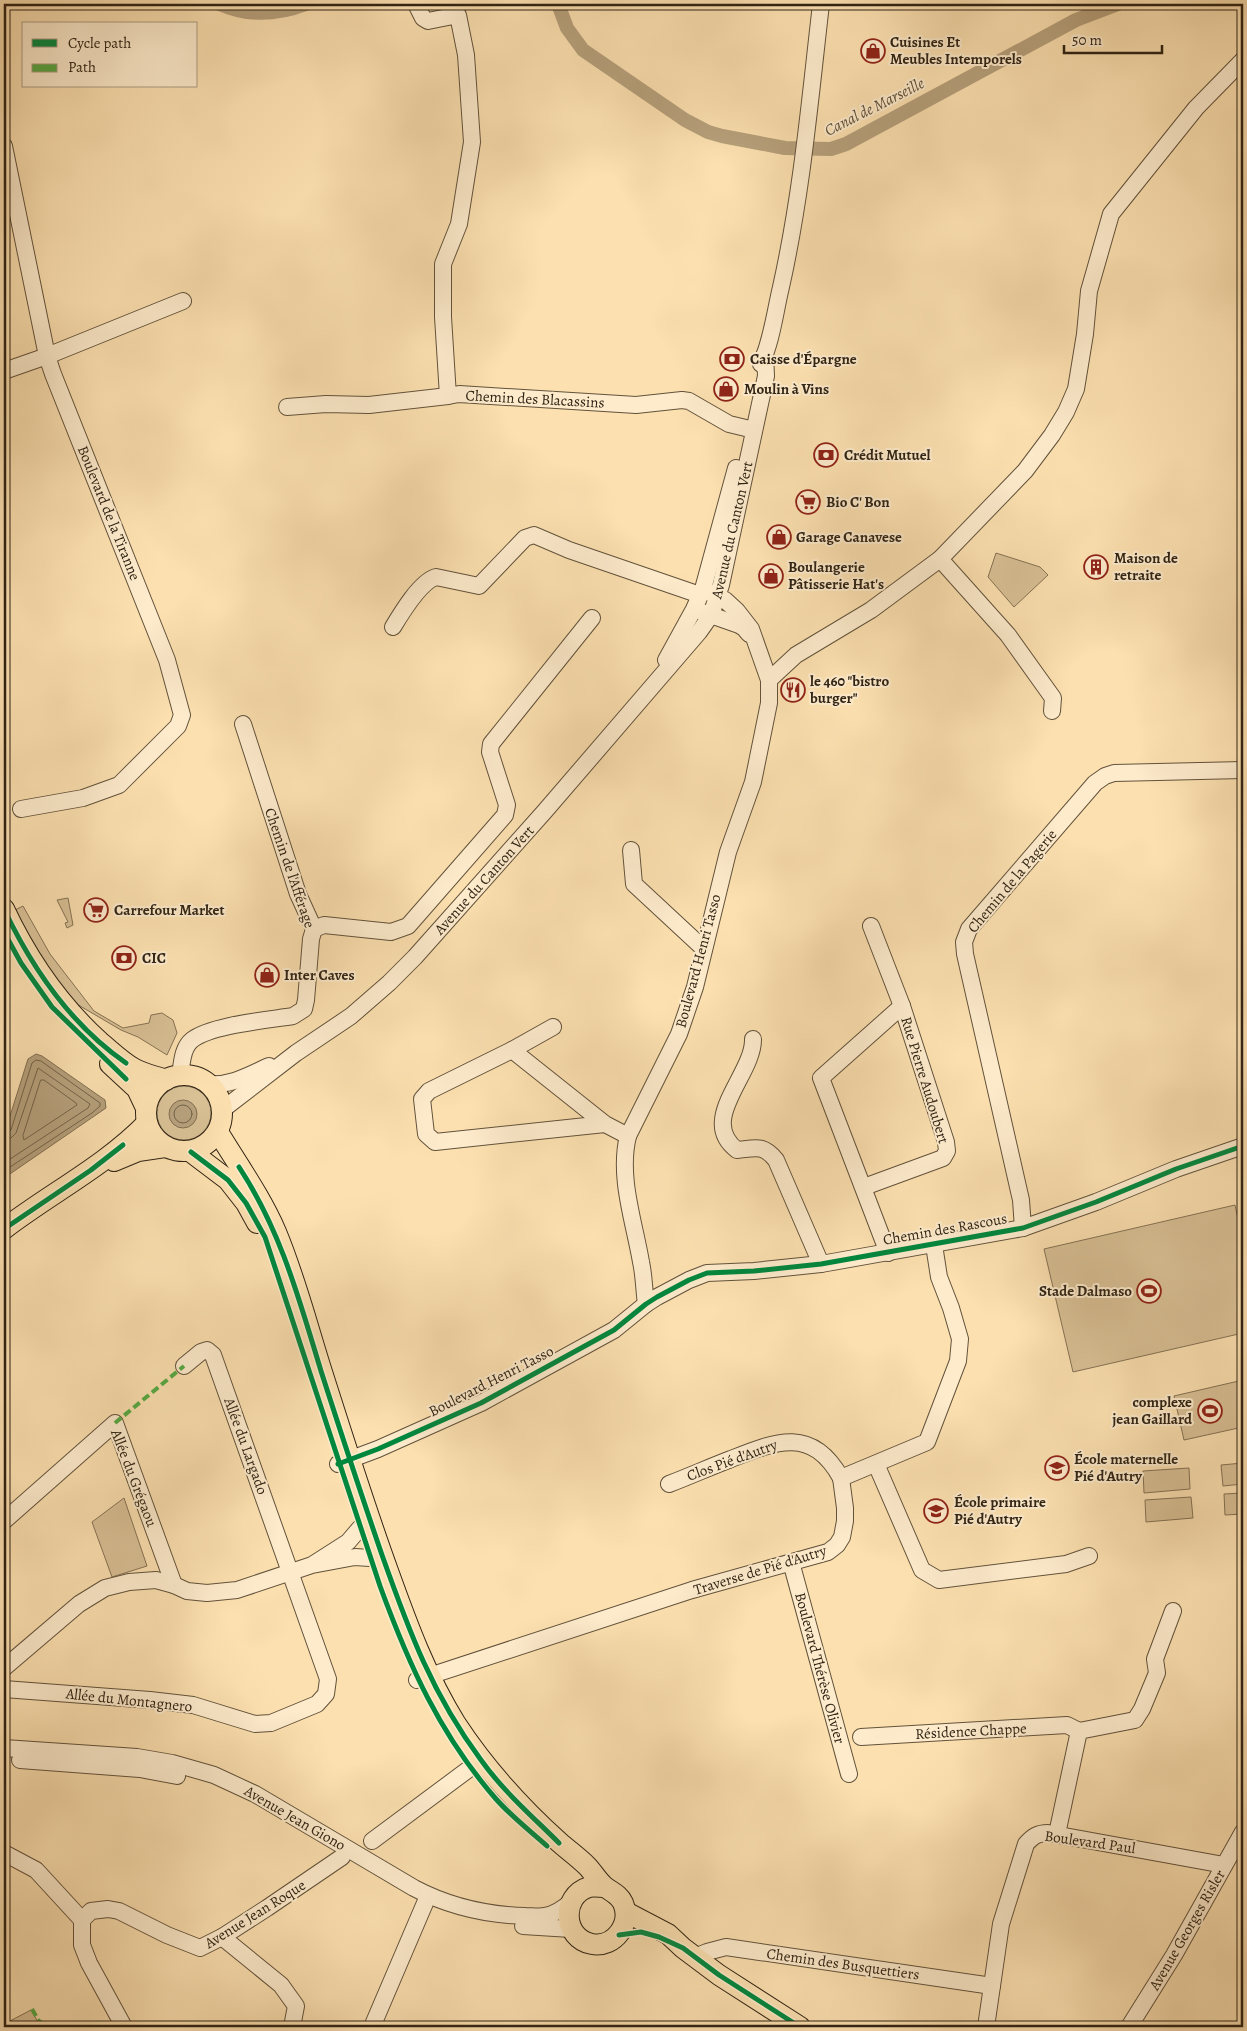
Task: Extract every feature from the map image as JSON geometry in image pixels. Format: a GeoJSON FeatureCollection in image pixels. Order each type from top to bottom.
{"type":"FeatureCollection","features":[{"type":"Feature","properties":{"kind":"main road"},"geometry":{"type":"LineString","coordinates":[[4,910],[30,959],[57,998],[72,1015],[120,1059],[134,1069],[173,1078],[200,1078],[218,1095],[222,1110],[221,1124],[211,1141],[202,1148],[191,1152],[165,1147],[154,1137],[137,1089],[52,1006],[21,963],[4,932]]}},
{"type":"Feature","properties":{"kind":"main road"},"geometry":{"type":"LineString","coordinates":[[4,1229],[91,1170],[131,1139],[147,1115],[150,1097],[156,1087],[173,1078]]}},
{"type":"Feature","properties":{"kind":"main road"},"geometry":{"type":"LineString","coordinates":[[218,1132],[258,1195],[276,1232],[296,1290],[344,1462],[360,1528],[399,1639],[423,1678],[439,1696],[476,1764],[497,1801],[568,1864],[574,1874],[577,1887],[568,1910],[568,1920],[571,1929],[580,1939],[593,1944],[607,1943],[618,1935],[625,1924],[626,1912],[622,1901],[615,1892],[605,1887],[586,1865],[476,1764]]}},
{"type":"Feature","properties":{"kind":"main road"},"geometry":{"type":"LineString","coordinates":[[91,1170],[138,1151],[165,1147]]}},
{"type":"Feature","properties":{"kind":"main road"},"geometry":{"type":"LineString","coordinates":[[191,1152],[228,1180],[246,1203],[265,1237],[344,1462],[377,1539],[410,1633],[423,1678]]}},
{"type":"Feature","properties":{"kind":"main road"},"geometry":{"type":"LineString","coordinates":[[574,1898],[590,1887],[605,1887]]}},
{"type":"Feature","properties":{"kind":"main road"},"geometry":{"type":"LineString","coordinates":[[626,1912],[668,1934],[689,1953],[719,1975],[800,2027]]}},
{"type":"Feature","properties":{"kind":"main road"},"geometry":{"type":"LineString","coordinates":[[618,1935],[641,1932],[659,1937],[689,1953]]}},
{"type":"Feature","properties":{"kind":"street","name":"Chemin des Blacassins"},"geometry":{"type":"LineString","coordinates":[[416,4],[423,18],[428,21],[458,15],[466,55],[472,142],[459,224],[443,264],[443,317],[448,396],[459,394],[636,405],[682,400],[689,401],[729,424],[750,429]]}},
{"type":"Feature","properties":{"kind":"street","name":"Avenue du Canton Vert"},"geometry":{"type":"LineString","coordinates":[[222,1110],[296,1053],[351,1016],[415,957],[545,811],[699,632],[711,615],[718,596],[750,429],[758,370],[765,354],[789,249],[802,175],[820,4]]}},
{"type":"Feature","properties":{"kind":"street"},"geometry":{"type":"LineString","coordinates":[[769,680],[796,655],[814,642],[871,610],[940,560],[1024,471],[1052,435],[1066,412],[1076,389],[1089,291],[1111,214],[1196,108],[1243,60]]}},
{"type":"Feature","properties":{"kind":"street","name":"Boulevard de la Tiranne"},"geometry":{"type":"LineString","coordinates":[[4,146],[53,374],[166,660],[182,715],[178,726],[119,785],[83,798],[21,809]]}},
{"type":"Feature","properties":{"kind":"street"},"geometry":{"type":"LineString","coordinates":[[4,371],[48,356],[183,300]]}},
{"type":"Feature","properties":{"kind":"street"},"geometry":{"type":"LineString","coordinates":[[286,407],[326,404],[368,406],[448,396]]}},
{"type":"Feature","properties":{"kind":"street","name":"Avenue du Canton Vert"},"geometry":{"type":"LineString","coordinates":[[652,686],[699,598],[750,429]]}},
{"type":"Feature","properties":{"kind":"street"},"geometry":{"type":"LineString","coordinates":[[393,627],[404,608],[430,579],[436,577],[479,586],[525,538],[534,535],[569,550],[699,598]]}},
{"type":"Feature","properties":{"kind":"street"},"geometry":{"type":"LineString","coordinates":[[940,560],[1008,635],[1053,698],[1052,712]]}},
{"type":"Feature","properties":{"kind":"street","name":"Boulevard Henri Tasso"},"geometry":{"type":"LineString","coordinates":[[344,1462],[378,1449],[481,1403],[614,1330],[646,1304],[642,1263],[625,1174],[624,1152],[628,1136],[679,1034],[695,987],[728,852],[752,782],[769,703],[769,680],[762,655],[746,621],[718,596],[699,598],[711,615],[744,628],[762,655]]}},
{"type":"Feature","properties":{"kind":"street"},"geometry":{"type":"LineString","coordinates":[[314,929],[324,925],[391,932],[408,926],[505,815],[507,805],[490,752],[491,744],[592,618]]}},
{"type":"Feature","properties":{"kind":"street","name":"Chemin de l'Afférage"},"geometry":{"type":"LineString","coordinates":[[173,1078],[191,1040],[209,1031],[293,1016],[304,1009],[314,929],[298,894],[243,724]]}},
{"type":"Feature","properties":{"kind":"street","name":"Chemin de la Pagerie"},"geometry":{"type":"LineString","coordinates":[[1023,1228],[1021,1200],[965,954],[964,942],[968,929],[1095,783],[1105,776],[1114,773],[1243,770]]}},
{"type":"Feature","properties":{"kind":"street"},"geometry":{"type":"LineString","coordinates":[[631,850],[634,884],[704,949]]}},
{"type":"Feature","properties":{"kind":"street","name":"Rue Pierre Audoubert"},"geometry":{"type":"LineString","coordinates":[[864,1187],[942,1158],[947,1150],[902,1006],[871,926]]}},
{"type":"Feature","properties":{"kind":"street","name":"Rue Pierre Audoubert"},"geometry":{"type":"LineString","coordinates":[[888,1253],[821,1078],[902,1006]]}},
{"type":"Feature","properties":{"kind":"street"},"geometry":{"type":"LineString","coordinates":[[553,1027],[429,1092],[422,1099],[426,1134],[435,1142],[605,1124]]}},
{"type":"Feature","properties":{"kind":"street"},"geometry":{"type":"LineString","coordinates":[[753,1039],[753,1047],[748,1061],[725,1108],[722,1121],[731,1145],[738,1150],[762,1148],[769,1152],[776,1160],[820,1264]]}},
{"type":"Feature","properties":{"kind":"street"},"geometry":{"type":"LineString","coordinates":[[512,1050],[605,1124],[628,1136]]}},
{"type":"Feature","properties":{"kind":"street","name":"Avenue du Canton Vert"},"geometry":{"type":"LineString","coordinates":[[208,1084],[235,1082],[296,1053]]}},
{"type":"Feature","properties":{"kind":"street","name":"Chemin des Rascous"},"geometry":{"type":"LineString","coordinates":[[646,1304],[689,1280],[707,1273],[754,1271],[820,1264],[1023,1228],[1096,1202],[1176,1169],[1242,1148]]}},
{"type":"Feature","properties":{"kind":"street"},"geometry":{"type":"LineString","coordinates":[[841,1478],[927,1442],[958,1361],[960,1339],[939,1277],[934,1245]]}},
{"type":"Feature","properties":{"kind":"street","name":"Allée du Largado"},"geometry":{"type":"LineString","coordinates":[[184,1366],[200,1352],[207,1350],[213,1355],[291,1572]]}},
{"type":"Feature","properties":{"kind":"street","name":"Allée du Grégaou"},"geometry":{"type":"LineString","coordinates":[[4,1521],[115,1423],[174,1585]]}},
{"type":"Feature","properties":{"kind":"street","name":"Clos Pié d'Autry"},"geometry":{"type":"LineString","coordinates":[[670,1484],[766,1444],[784,1441],[800,1443],[822,1452],[841,1478]]}},
{"type":"Feature","properties":{"kind":"street"},"geometry":{"type":"LineString","coordinates":[[876,1464],[922,1570],[939,1580],[1066,1564],[1089,1556]]}},
{"type":"Feature","properties":{"kind":"street","name":"Traverse de Pié d'Autry"},"geometry":{"type":"LineString","coordinates":[[423,1678],[666,1598],[828,1552],[837,1545],[842,1537],[846,1508],[841,1478]]}},
{"type":"Feature","properties":{"kind":"street"},"geometry":{"type":"LineString","coordinates":[[4,1668],[80,1604],[105,1588],[129,1582],[156,1580],[187,1591],[207,1593],[237,1590],[312,1565],[354,1557],[370,1558],[377,1539],[360,1528],[348,1542],[312,1565]]}},
{"type":"Feature","properties":{"kind":"street","name":"Boulevard Thérèse Olivier"},"geometry":{"type":"LineString","coordinates":[[791,1562],[849,1774]]}},
{"type":"Feature","properties":{"kind":"street","name":"Allée du Montagnero"},"geometry":{"type":"LineString","coordinates":[[4,1689],[185,1704],[255,1724],[271,1723],[317,1704],[326,1694],[328,1679],[291,1572]]}},
{"type":"Feature","properties":{"kind":"street","name":"Résidence Chappe"},"geometry":{"type":"LineString","coordinates":[[861,1737],[1067,1725],[1079,1730],[1135,1720],[1142,1709],[1157,1673],[1155,1659],[1173,1611]]}},
{"type":"Feature","properties":{"kind":"street"},"geometry":{"type":"LineString","coordinates":[[1057,1834],[1079,1730]]}},
{"type":"Feature","properties":{"kind":"street","name":"Avenue Jean Giono"},"geometry":{"type":"LineString","coordinates":[[4,1748],[137,1757],[172,1763],[214,1775],[255,1794],[414,1888],[433,1898],[454,1904],[509,1916],[544,1916],[560,1911],[574,1898]]}},
{"type":"Feature","properties":{"kind":"street","name":"Avenue Jean Giono"},"geometry":{"type":"LineString","coordinates":[[4,1759],[168,1773],[210,1786],[251,1804],[425,1904],[470,1920],[571,1929]]}},
{"type":"Feature","properties":{"kind":"street"},"geometry":{"type":"LineString","coordinates":[[372,1841],[476,1764]]}},
{"type":"Feature","properties":{"kind":"street","name":"Avenue Georges Risler"},"geometry":{"type":"LineString","coordinates":[[1129,2027],[1174,1955],[1243,1832]]}},
{"type":"Feature","properties":{"kind":"street","name":"Boulevard Paul"},"geometry":{"type":"LineString","coordinates":[[986,2027],[1001,1924],[1026,1844],[1039,1833],[1057,1834],[1224,1865]]}},
{"type":"Feature","properties":{"kind":"street"},"geometry":{"type":"LineString","coordinates":[[4,1853],[36,1870],[82,1920],[82,1945],[89,1963],[124,2027]]}},
{"type":"Feature","properties":{"kind":"street","name":"Avenue Jean Roque"},"geometry":{"type":"LineString","coordinates":[[82,1920],[91,1911],[119,1910],[167,1935],[200,1948],[222,1937],[342,1857]]}},
{"type":"Feature","properties":{"kind":"street"},"geometry":{"type":"LineString","coordinates":[[372,2027],[425,1904]]}},
{"type":"Feature","properties":{"kind":"street"},"geometry":{"type":"LineString","coordinates":[[222,1937],[281,1985],[296,2006],[292,2027]]}},
{"type":"Feature","properties":{"kind":"street","name":"Chemin des Busquettiers"},"geometry":{"type":"LineString","coordinates":[[689,1953],[726,1948],[992,1986]]}},
{"type":"Feature","properties":{"kind":"shaded area"},"geometry":{"type":"Polygon","coordinates":[[[996,553],[1040,567],[1048,575],[1014,607],[988,577],[996,553]]]}},
{"type":"Feature","properties":{"kind":"shaded area"},"geometry":{"type":"Polygon","coordinates":[[[68,898],[73,925],[67,928],[65,923],[68,922],[57,900],[68,898]]]}},
{"type":"Feature","properties":{"kind":"shaded area"},"geometry":{"type":"Polygon","coordinates":[[[23,906],[50,954],[94,1011],[123,1028],[149,1023],[151,1015],[162,1013],[173,1020],[177,1033],[167,1055],[75,1003],[43,961],[15,910],[23,906]]]}},
{"type":"Feature","properties":{"kind":"shaded area"},"geometry":{"type":"Polygon","coordinates":[[[184,1086],[194,1088],[203,1094],[209,1103],[211,1113],[209,1123],[203,1132],[194,1138],[184,1140],[174,1138],[165,1132],[159,1123],[157,1113],[159,1103],[165,1094],[174,1088],[184,1086]]]}},
{"type":"Feature","properties":{"kind":"shaded area","name":"Stade Dalmaso"},"geometry":{"type":"Polygon","coordinates":[[[1235,1205],[1243,1243],[1243,1333],[1073,1372],[1044,1249],[1235,1205]]]}},
{"type":"Feature","properties":{"kind":"shaded area","name":"complexe jean Gaillard"},"geometry":{"type":"Polygon","coordinates":[[[1243,1380],[1243,1427],[1184,1440],[1174,1396],[1243,1380]]]}},
{"type":"Feature","properties":{"kind":"shaded area"},"geometry":{"type":"Polygon","coordinates":[[[1243,1463],[1243,1484],[1223,1486],[1221,1465],[1243,1463]]]}},
{"type":"Feature","properties":{"kind":"shaded area"},"geometry":{"type":"Polygon","coordinates":[[[1189,1468],[1190,1489],[1144,1493],[1143,1471],[1189,1468]]]}},
{"type":"Feature","properties":{"kind":"shaded area"},"geometry":{"type":"Polygon","coordinates":[[[1243,1493],[1243,1514],[1225,1515],[1224,1494],[1243,1493]]]}},
{"type":"Feature","properties":{"kind":"shaded area"},"geometry":{"type":"Polygon","coordinates":[[[1191,1497],[1193,1518],[1146,1522],[1145,1500],[1191,1497]]]}},
{"type":"Feature","properties":{"kind":"shaded area"},"geometry":{"type":"Polygon","coordinates":[[[124,1498],[147,1566],[112,1577],[92,1522],[124,1498]]]}},
{"type":"Feature","properties":{"kind":"shaded area"},"geometry":{"type":"Polygon","coordinates":[[[31,2010],[41,2027],[11,2027],[8,2022],[31,2010]]]}},
{"type":"Feature","properties":{"kind":"water"},"geometry":{"type":"Polygon","coordinates":[[[36,1054],[42,1056],[105,1100],[106,1108],[4,1178],[4,1135],[28,1059],[36,1054]]]}},
{"type":"Feature","properties":{"kind":"water"},"geometry":{"type":"Polygon","coordinates":[[[183,1100],[193,1104],[197,1114],[193,1124],[183,1128],[173,1124],[169,1114],[173,1104],[183,1100]]]}},
{"type":"Feature","properties":{"kind":"waterway","name":"Canal de Marseille"},"geometry":{"type":"LineString","coordinates":[[220,4],[252,13],[274,12],[306,4]]}},
{"type":"Feature","properties":{"kind":"waterway","name":"Canal de Marseille"},"geometry":{"type":"LineString","coordinates":[[558,4],[567,28],[583,50],[685,120],[708,132],[722,136],[785,148],[831,149],[846,144],[1076,20],[1118,4]]}},
{"type":"Feature","properties":{"kind":"marked path"},"geometry":{"type":"LineString","coordinates":[[115,1423],[184,1366]]}},
{"type":"Feature","properties":{"kind":"marked path"},"geometry":{"type":"LineString","coordinates":[[32,2009],[39,2021],[50,2027]]}},
{"type":"Feature","properties":{"kind":"cycle path"},"geometry":{"type":"LineString","coordinates":[[4,909],[27,953],[55,994],[88,1031],[126,1063]]}},
{"type":"Feature","properties":{"kind":"cycle path"},"geometry":{"type":"LineString","coordinates":[[4,932],[21,963],[52,1007],[126,1079]]}},
{"type":"Feature","properties":{"kind":"cycle path"},"geometry":{"type":"LineString","coordinates":[[4,1229],[91,1170],[123,1145]]}},
{"type":"Feature","properties":{"kind":"cycle path"},"geometry":{"type":"LineString","coordinates":[[338,1464],[378,1449],[481,1403],[614,1330],[657,1297],[707,1273],[754,1271],[821,1264],[1023,1228],[1096,1202],[1176,1169],[1243,1146]]}},
{"type":"Feature","properties":{"kind":"cycle path"},"geometry":{"type":"LineString","coordinates":[[191,1152],[228,1180],[246,1203],[265,1237],[380,1586],[402,1644],[428,1698],[458,1750],[476,1775],[496,1799],[547,1846]]}},
{"type":"Feature","properties":{"kind":"cycle path"},"geometry":{"type":"LineString","coordinates":[[239,1167],[254,1191],[288,1266],[382,1555],[423,1661],[449,1711],[481,1760],[508,1793],[559,1843]]}},
{"type":"Feature","properties":{"kind":"cycle path"},"geometry":{"type":"LineString","coordinates":[[619,1935],[641,1932],[659,1937],[683,1948],[719,1975],[800,2027]]}},
{"type":"Feature","properties":{"kind":"place","name":"Cuisines Et Meubles Intemporels"},"geometry":{"type":"Point","coordinates":[873,51]}},
{"type":"Feature","properties":{"kind":"place","name":"Caisse d'Épargne"},"geometry":{"type":"Point","coordinates":[732,359]}},
{"type":"Feature","properties":{"kind":"place","name":"Moulin à Vins"},"geometry":{"type":"Point","coordinates":[726,389]}},
{"type":"Feature","properties":{"kind":"place","name":"Crédit Mutuel"},"geometry":{"type":"Point","coordinates":[826,455]}},
{"type":"Feature","properties":{"kind":"place","name":"Bio C' Bon"},"geometry":{"type":"Point","coordinates":[808,502]}},
{"type":"Feature","properties":{"kind":"place","name":"Garage Canavese"},"geometry":{"type":"Point","coordinates":[779,537]}},
{"type":"Feature","properties":{"kind":"place","name":"Maison de retraite"},"geometry":{"type":"Point","coordinates":[1096,567]}},
{"type":"Feature","properties":{"kind":"place","name":"Boulangerie Pâtisserie Hat's"},"geometry":{"type":"Point","coordinates":[771,576]}},
{"type":"Feature","properties":{"kind":"place","name":"le 460 \"bistro burger\""},"geometry":{"type":"Point","coordinates":[793,690]}},
{"type":"Feature","properties":{"kind":"place","name":"Carrefour Market"},"geometry":{"type":"Point","coordinates":[96,910]}},
{"type":"Feature","properties":{"kind":"place","name":"CIC"},"geometry":{"type":"Point","coordinates":[124,958]}},
{"type":"Feature","properties":{"kind":"place","name":"Inter Caves"},"geometry":{"type":"Point","coordinates":[267,975]}},
{"type":"Feature","properties":{"kind":"place","name":"Stade Dalmaso"},"geometry":{"type":"Point","coordinates":[1149,1291]}},
{"type":"Feature","properties":{"kind":"place","name":"complexe jean Gaillard"},"geometry":{"type":"Point","coordinates":[1210,1411]}},
{"type":"Feature","properties":{"kind":"place","name":"École maternelle Pié d'Autry"},"geometry":{"type":"Point","coordinates":[1057,1468]}},
{"type":"Feature","properties":{"kind":"place","name":"École primaire Pié d'Autry"},"geometry":{"type":"Point","coordinates":[936,1511]}}]}
